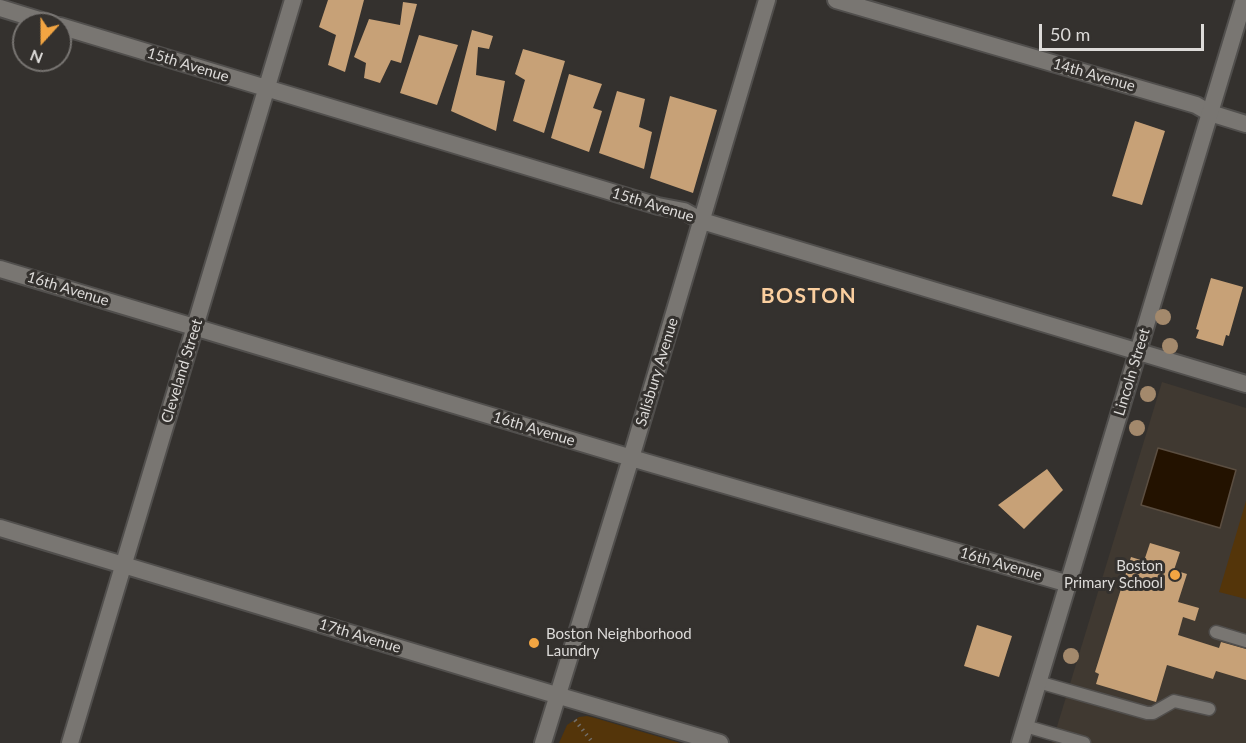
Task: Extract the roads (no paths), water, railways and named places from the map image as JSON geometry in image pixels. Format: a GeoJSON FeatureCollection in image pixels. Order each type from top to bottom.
{"type":"FeatureCollection","features":[{"type":"Feature","properties":{"kind":"street","name":"Cleveland Street"},"geometry":{"type":"LineString","coordinates":[[70,743],[293,0]]}},
{"type":"Feature","properties":{"kind":"street","name":"Salisbury Avenue"},"geometry":{"type":"LineString","coordinates":[[543,743],[631,458],[767,0]]}},
{"type":"Feature","properties":{"kind":"street","name":"14th Avenue"},"geometry":{"type":"LineString","coordinates":[[836,0],[1196,105],[1210,113],[1246,124]]}},
{"type":"Feature","properties":{"kind":"street","name":"Lincoln Street"},"geometry":{"type":"LineString","coordinates":[[1020,743],[1244,0]]}},
{"type":"Feature","properties":{"kind":"street","name":"15th Avenue"},"geometry":{"type":"LineString","coordinates":[[72,30],[658,206],[684,211],[702,221],[1246,384]]}},
{"type":"Feature","properties":{"kind":"street","name":"16th Avenue"},"geometry":{"type":"LineString","coordinates":[[0,269],[631,458],[1069,584]]}},
{"type":"Feature","properties":{"kind":"street","name":"17th Avenue"},"geometry":{"type":"LineString","coordinates":[[0,528],[720,743]]}},
{"type":"Feature","properties":{"kind":"lane"},"geometry":{"type":"LineString","coordinates":[[1216,632],[1246,641]]}},
{"type":"Feature","properties":{"kind":"lane"},"geometry":{"type":"LineString","coordinates":[[1038,682],[1147,713],[1153,713],[1174,701],[1209,709]]}},
{"type":"Feature","properties":{"kind":"lane"},"geometry":{"type":"LineString","coordinates":[[1025,726],[1084,743]]}},
{"type":"Feature","properties":{"kind":"place","name":"Boston Primary School"},"geometry":{"type":"Point","coordinates":[1175,575]}},
{"type":"Feature","properties":{"kind":"place","name":"Boston Neighborhood Laundry"},"geometry":{"type":"Point","coordinates":[534,643]}},
{"type":"Feature","properties":{"kind":"district","name":"BOSTON"},"geometry":{"type":"Point","coordinates":[809,296]}}]}
